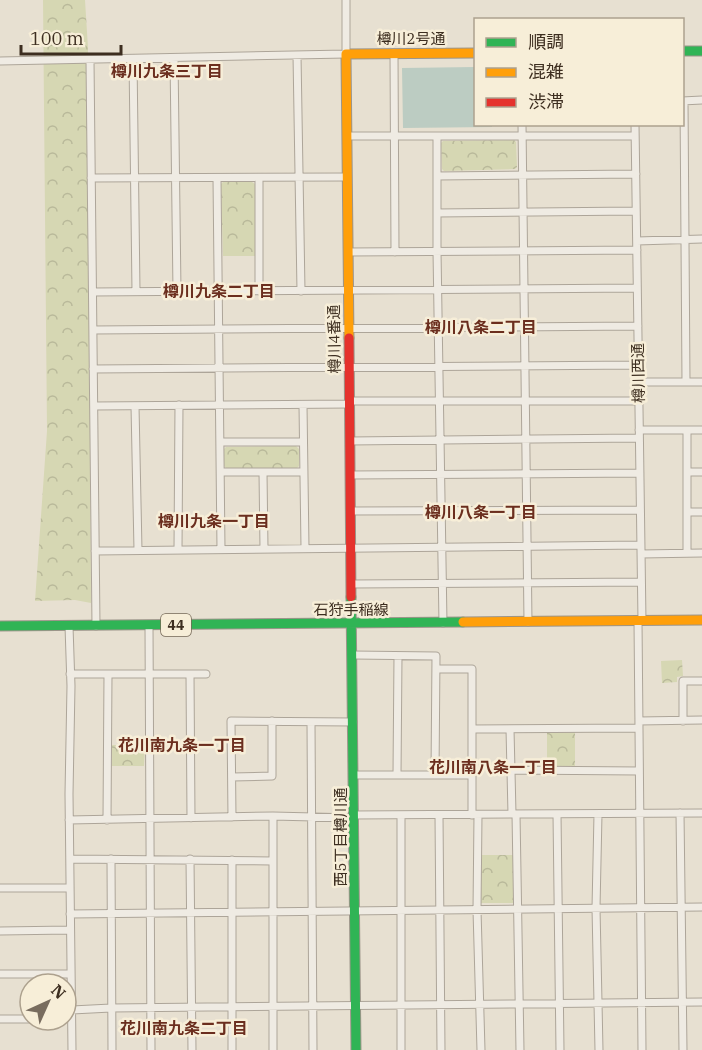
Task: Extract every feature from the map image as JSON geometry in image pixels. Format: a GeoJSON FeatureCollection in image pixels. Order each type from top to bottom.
{"type":"FeatureCollection","features":[{"type":"Feature","properties":{"kind":"main road"},"geometry":{"type":"LineString","coordinates":[[684,51],[702,51]]}},
{"type":"Feature","properties":{"kind":"main road","name":"樽川2号通"},"geometry":{"type":"LineString","coordinates":[[346,54],[474,53]]}},
{"type":"Feature","properties":{"kind":"main road","name":"樽川4番通"},"geometry":{"type":"LineString","coordinates":[[346,54],[352,624]]}},
{"type":"Feature","properties":{"kind":"main road","name":"石狩手稲線"},"geometry":{"type":"LineString","coordinates":[[0,626],[702,620]]}},
{"type":"Feature","properties":{"kind":"main road","name":"西5丁目樽川通"},"geometry":{"type":"LineString","coordinates":[[352,624],[356,1050]]}},
{"type":"Feature","properties":{"kind":"street"},"geometry":{"type":"LineString","coordinates":[[0,61],[346,54],[346,0]]}},
{"type":"Feature","properties":{"kind":"street"},"geometry":{"type":"LineString","coordinates":[[394,53],[395,252]]}},
{"type":"Feature","properties":{"kind":"street"},"geometry":{"type":"LineString","coordinates":[[297,55],[301,291]]}},
{"type":"Feature","properties":{"kind":"street"},"geometry":{"type":"LineString","coordinates":[[174,58],[177,291]]}},
{"type":"Feature","properties":{"kind":"street"},"geometry":{"type":"LineString","coordinates":[[133,59],[136,291]]}},
{"type":"Feature","properties":{"kind":"street"},"geometry":{"type":"LineString","coordinates":[[90,60],[96,626]]}},
{"type":"Feature","properties":{"kind":"street"},"geometry":{"type":"LineString","coordinates":[[684,100],[702,100]]}},
{"type":"Feature","properties":{"kind":"street"},"geometry":{"type":"LineString","coordinates":[[522,126],[528,622]]}},
{"type":"Feature","properties":{"kind":"street","name":"樽川西通"},"geometry":{"type":"LineString","coordinates":[[635,126],[641,545],[639,771],[642,1050]]}},
{"type":"Feature","properties":{"kind":"street"},"geometry":{"type":"LineString","coordinates":[[684,126],[686,382]]}},
{"type":"Feature","properties":{"kind":"street"},"geometry":{"type":"LineString","coordinates":[[347,136],[635,136]]}},
{"type":"Feature","properties":{"kind":"street"},"geometry":{"type":"LineString","coordinates":[[437,136],[437,290],[443,623]]}},
{"type":"Feature","properties":{"kind":"street"},"geometry":{"type":"LineString","coordinates":[[437,176],[636,174]]}},
{"type":"Feature","properties":{"kind":"street"},"geometry":{"type":"LineString","coordinates":[[91,178],[347,177]]}},
{"type":"Feature","properties":{"kind":"street"},"geometry":{"type":"LineString","coordinates":[[216,178],[221,549]]}},
{"type":"Feature","properties":{"kind":"street"},"geometry":{"type":"LineString","coordinates":[[259,178],[259,291]]}},
{"type":"Feature","properties":{"kind":"street"},"geometry":{"type":"LineString","coordinates":[[437,213],[636,212]]}},
{"type":"Feature","properties":{"kind":"street"},"geometry":{"type":"LineString","coordinates":[[637,241],[702,239]]}},
{"type":"Feature","properties":{"kind":"street"},"geometry":{"type":"LineString","coordinates":[[348,252],[637,250]]}},
{"type":"Feature","properties":{"kind":"street"},"geometry":{"type":"LineString","coordinates":[[93,292],[637,288]]}},
{"type":"Feature","properties":{"kind":"street"},"geometry":{"type":"LineString","coordinates":[[93,330],[638,326]]}},
{"type":"Feature","properties":{"kind":"street"},"geometry":{"type":"LineString","coordinates":[[93,369],[638,365]]}},
{"type":"Feature","properties":{"kind":"street"},"geometry":{"type":"LineString","coordinates":[[639,382],[702,382]]}},
{"type":"Feature","properties":{"kind":"street"},"geometry":{"type":"LineString","coordinates":[[94,406],[639,401]]}},
{"type":"Feature","properties":{"kind":"street"},"geometry":{"type":"LineString","coordinates":[[178,550],[179,405]]}},
{"type":"Feature","properties":{"kind":"street"},"geometry":{"type":"LineString","coordinates":[[303,405],[304,548]]}},
{"type":"Feature","properties":{"kind":"street"},"geometry":{"type":"LineString","coordinates":[[135,406],[138,550]]}},
{"type":"Feature","properties":{"kind":"street"},"geometry":{"type":"LineString","coordinates":[[687,430],[687,553]]}},
{"type":"Feature","properties":{"kind":"street"},"geometry":{"type":"LineString","coordinates":[[350,441],[526,438],[702,430]]}},
{"type":"Feature","properties":{"kind":"street"},"geometry":{"type":"LineString","coordinates":[[221,442],[303,442]]}},
{"type":"Feature","properties":{"kind":"street"},"geometry":{"type":"LineString","coordinates":[[221,472],[303,472]]}},
{"type":"Feature","properties":{"kind":"street"},"geometry":{"type":"LineString","coordinates":[[263,472],[264,549]]}},
{"type":"Feature","properties":{"kind":"street"},"geometry":{"type":"LineString","coordinates":[[687,472],[702,472]]}},
{"type":"Feature","properties":{"kind":"street"},"geometry":{"type":"LineString","coordinates":[[350,475],[640,473]]}},
{"type":"Feature","properties":{"kind":"street"},"geometry":{"type":"LineString","coordinates":[[351,511],[640,510]]}},
{"type":"Feature","properties":{"kind":"street"},"geometry":{"type":"LineString","coordinates":[[687,512],[702,512]]}},
{"type":"Feature","properties":{"kind":"street"},"geometry":{"type":"LineString","coordinates":[[96,551],[641,545]]}},
{"type":"Feature","properties":{"kind":"street"},"geometry":{"type":"LineString","coordinates":[[641,554],[702,553]]}},
{"type":"Feature","properties":{"kind":"street"},"geometry":{"type":"LineString","coordinates":[[352,584],[641,582]]}},
{"type":"Feature","properties":{"kind":"street"},"geometry":{"type":"LineString","coordinates":[[149,625],[151,1050]]}},
{"type":"Feature","properties":{"kind":"street"},"geometry":{"type":"LineString","coordinates":[[69,626],[71,972]]}},
{"type":"Feature","properties":{"kind":"street"},"geometry":{"type":"LineString","coordinates":[[353,655],[436,656],[435,775]]}},
{"type":"Feature","properties":{"kind":"street"},"geometry":{"type":"LineString","coordinates":[[397,775],[398,656]]}},
{"type":"Feature","properties":{"kind":"street"},"geometry":{"type":"LineString","coordinates":[[436,669],[472,669],[472,775],[481,1050]]}},
{"type":"Feature","properties":{"kind":"street"},"geometry":{"type":"LineString","coordinates":[[70,674],[206,674]]}},
{"type":"Feature","properties":{"kind":"street"},"geometry":{"type":"LineString","coordinates":[[190,674],[191,818]]}},
{"type":"Feature","properties":{"kind":"street"},"geometry":{"type":"LineString","coordinates":[[107,820],[108,675]]}},
{"type":"Feature","properties":{"kind":"street"},"geometry":{"type":"LineString","coordinates":[[683,721],[683,681],[702,681]]}},
{"type":"Feature","properties":{"kind":"street"},"geometry":{"type":"LineString","coordinates":[[472,729],[639,725],[702,720]]}},
{"type":"Feature","properties":{"kind":"street"},"geometry":{"type":"LineString","coordinates":[[232,817],[231,721],[353,723]]}},
{"type":"Feature","properties":{"kind":"street"},"geometry":{"type":"LineString","coordinates":[[232,777],[272,776],[272,721]]}},
{"type":"Feature","properties":{"kind":"street"},"geometry":{"type":"LineString","coordinates":[[311,722],[313,1050]]}},
{"type":"Feature","properties":{"kind":"street"},"geometry":{"type":"LineString","coordinates":[[510,729],[518,909],[520,1050]]}},
{"type":"Feature","properties":{"kind":"street"},"geometry":{"type":"LineString","coordinates":[[511,770],[639,771]]}},
{"type":"Feature","properties":{"kind":"street"},"geometry":{"type":"LineString","coordinates":[[354,775],[472,775]]}},
{"type":"Feature","properties":{"kind":"street"},"geometry":{"type":"LineString","coordinates":[[680,813],[683,1050]]}},
{"type":"Feature","properties":{"kind":"street"},"geometry":{"type":"LineString","coordinates":[[69,820],[702,813]]}},
{"type":"Feature","properties":{"kind":"street"},"geometry":{"type":"LineString","coordinates":[[557,814],[560,1050]]}},
{"type":"Feature","properties":{"kind":"street"},"geometry":{"type":"LineString","coordinates":[[598,814],[596,908],[599,1050]]}},
{"type":"Feature","properties":{"kind":"street"},"geometry":{"type":"LineString","coordinates":[[400,1050],[401,815]]}},
{"type":"Feature","properties":{"kind":"street"},"geometry":{"type":"LineString","coordinates":[[439,815],[441,1050]]}},
{"type":"Feature","properties":{"kind":"street"},"geometry":{"type":"LineString","coordinates":[[273,816],[273,1050]]}},
{"type":"Feature","properties":{"kind":"street"},"geometry":{"type":"LineString","coordinates":[[69,859],[272,861]]}},
{"type":"Feature","properties":{"kind":"street"},"geometry":{"type":"LineString","coordinates":[[111,859],[112,1050]]}},
{"type":"Feature","properties":{"kind":"street"},"geometry":{"type":"LineString","coordinates":[[190,860],[192,1050]]}},
{"type":"Feature","properties":{"kind":"street"},"geometry":{"type":"LineString","coordinates":[[232,860],[232,1050]]}},
{"type":"Feature","properties":{"kind":"street"},"geometry":{"type":"LineString","coordinates":[[0,888],[70,888]]}},
{"type":"Feature","properties":{"kind":"street"},"geometry":{"type":"LineString","coordinates":[[70,914],[702,907]]}},
{"type":"Feature","properties":{"kind":"street"},"geometry":{"type":"LineString","coordinates":[[0,931],[70,930]]}},
{"type":"Feature","properties":{"kind":"street"},"geometry":{"type":"LineString","coordinates":[[0,974],[18,974]]}},
{"type":"Feature","properties":{"kind":"street"},"geometry":{"type":"LineString","coordinates":[[78,1010],[702,1002]]}},
{"type":"Feature","properties":{"kind":"street"},"geometry":{"type":"LineString","coordinates":[[0,1019],[18,1019]]}},
{"type":"Feature","properties":{"kind":"street"},"geometry":{"type":"LineString","coordinates":[[70,1032],[72,1050]]}},
{"type":"Feature","properties":{"kind":"green space"},"geometry":{"type":"Polygon","coordinates":[[[43,0],[85,0],[88,48],[91,603],[75,600],[35,601],[47,431],[43,0]]]}},
{"type":"Feature","properties":{"kind":"green space"},"geometry":{"type":"Polygon","coordinates":[[[514,140],[517,167],[515,169],[444,171],[442,169],[441,143],[443,141],[514,140]]]}},
{"type":"Feature","properties":{"kind":"green space"},"geometry":{"type":"Polygon","coordinates":[[[223,182],[252,182],[255,184],[255,256],[223,256],[221,184],[223,182]]]}},
{"type":"Feature","properties":{"kind":"green space"},"geometry":{"type":"Polygon","coordinates":[[[296,446],[299,449],[297,468],[226,468],[224,466],[226,447],[296,446]]]}},
{"type":"Feature","properties":{"kind":"green space"},"geometry":{"type":"Polygon","coordinates":[[[682,660],[683,676],[677,677],[677,682],[662,683],[661,661],[682,660]]]}},
{"type":"Feature","properties":{"kind":"green space"},"geometry":{"type":"Polygon","coordinates":[[[547,732],[575,732],[575,767],[547,766],[547,732]]]}},
{"type":"Feature","properties":{"kind":"green space"},"geometry":{"type":"Polygon","coordinates":[[[112,745],[145,745],[144,766],[112,766],[112,745]]]}},
{"type":"Feature","properties":{"kind":"green space"},"geometry":{"type":"Polygon","coordinates":[[[480,855],[515,855],[515,903],[481,903],[480,855]]]}},
{"type":"Feature","properties":{"kind":"shaded area"},"geometry":{"type":"Polygon","coordinates":[[[474,67],[474,126],[492,127],[403,128],[402,68],[474,67]]]}},
{"type":"Feature","properties":{"kind":"traffic: fast"},"geometry":{"type":"LineString","coordinates":[[684,51],[702,51]]}},
{"type":"Feature","properties":{"kind":"traffic: fast"},"geometry":{"type":"LineString","coordinates":[[351,597],[356,1050]]}},
{"type":"Feature","properties":{"kind":"traffic: fast"},"geometry":{"type":"LineString","coordinates":[[0,626],[463,622]]}},
{"type":"Feature","properties":{"kind":"traffic: slow"},"geometry":{"type":"LineString","coordinates":[[349,338],[346,54],[474,53]]}},
{"type":"Feature","properties":{"kind":"traffic: slow"},"geometry":{"type":"LineString","coordinates":[[463,622],[702,620]]}},
{"type":"Feature","properties":{"kind":"traffic: jam"},"geometry":{"type":"LineString","coordinates":[[349,338],[351,597]]}},
{"type":"Feature","properties":{"kind":"district","name":"樽川九条三丁目"},"geometry":{"type":"Point","coordinates":[167,71]}},
{"type":"Feature","properties":{"kind":"district","name":"樽川九条二丁目"},"geometry":{"type":"Point","coordinates":[219,291]}},
{"type":"Feature","properties":{"kind":"district","name":"樽川八条二丁目"},"geometry":{"type":"Point","coordinates":[481,327]}},
{"type":"Feature","properties":{"kind":"district","name":"樽川八条一丁目"},"geometry":{"type":"Point","coordinates":[481,512]}},
{"type":"Feature","properties":{"kind":"district","name":"樽川九条一丁目"},"geometry":{"type":"Point","coordinates":[214,521]}},
{"type":"Feature","properties":{"kind":"district","name":"花川南九条一丁目"},"geometry":{"type":"Point","coordinates":[182,745]}},
{"type":"Feature","properties":{"kind":"district","name":"花川南八条一丁目"},"geometry":{"type":"Point","coordinates":[493,767]}},
{"type":"Feature","properties":{"kind":"district","name":"花川南九条二丁目"},"geometry":{"type":"Point","coordinates":[184,1028]}}]}
